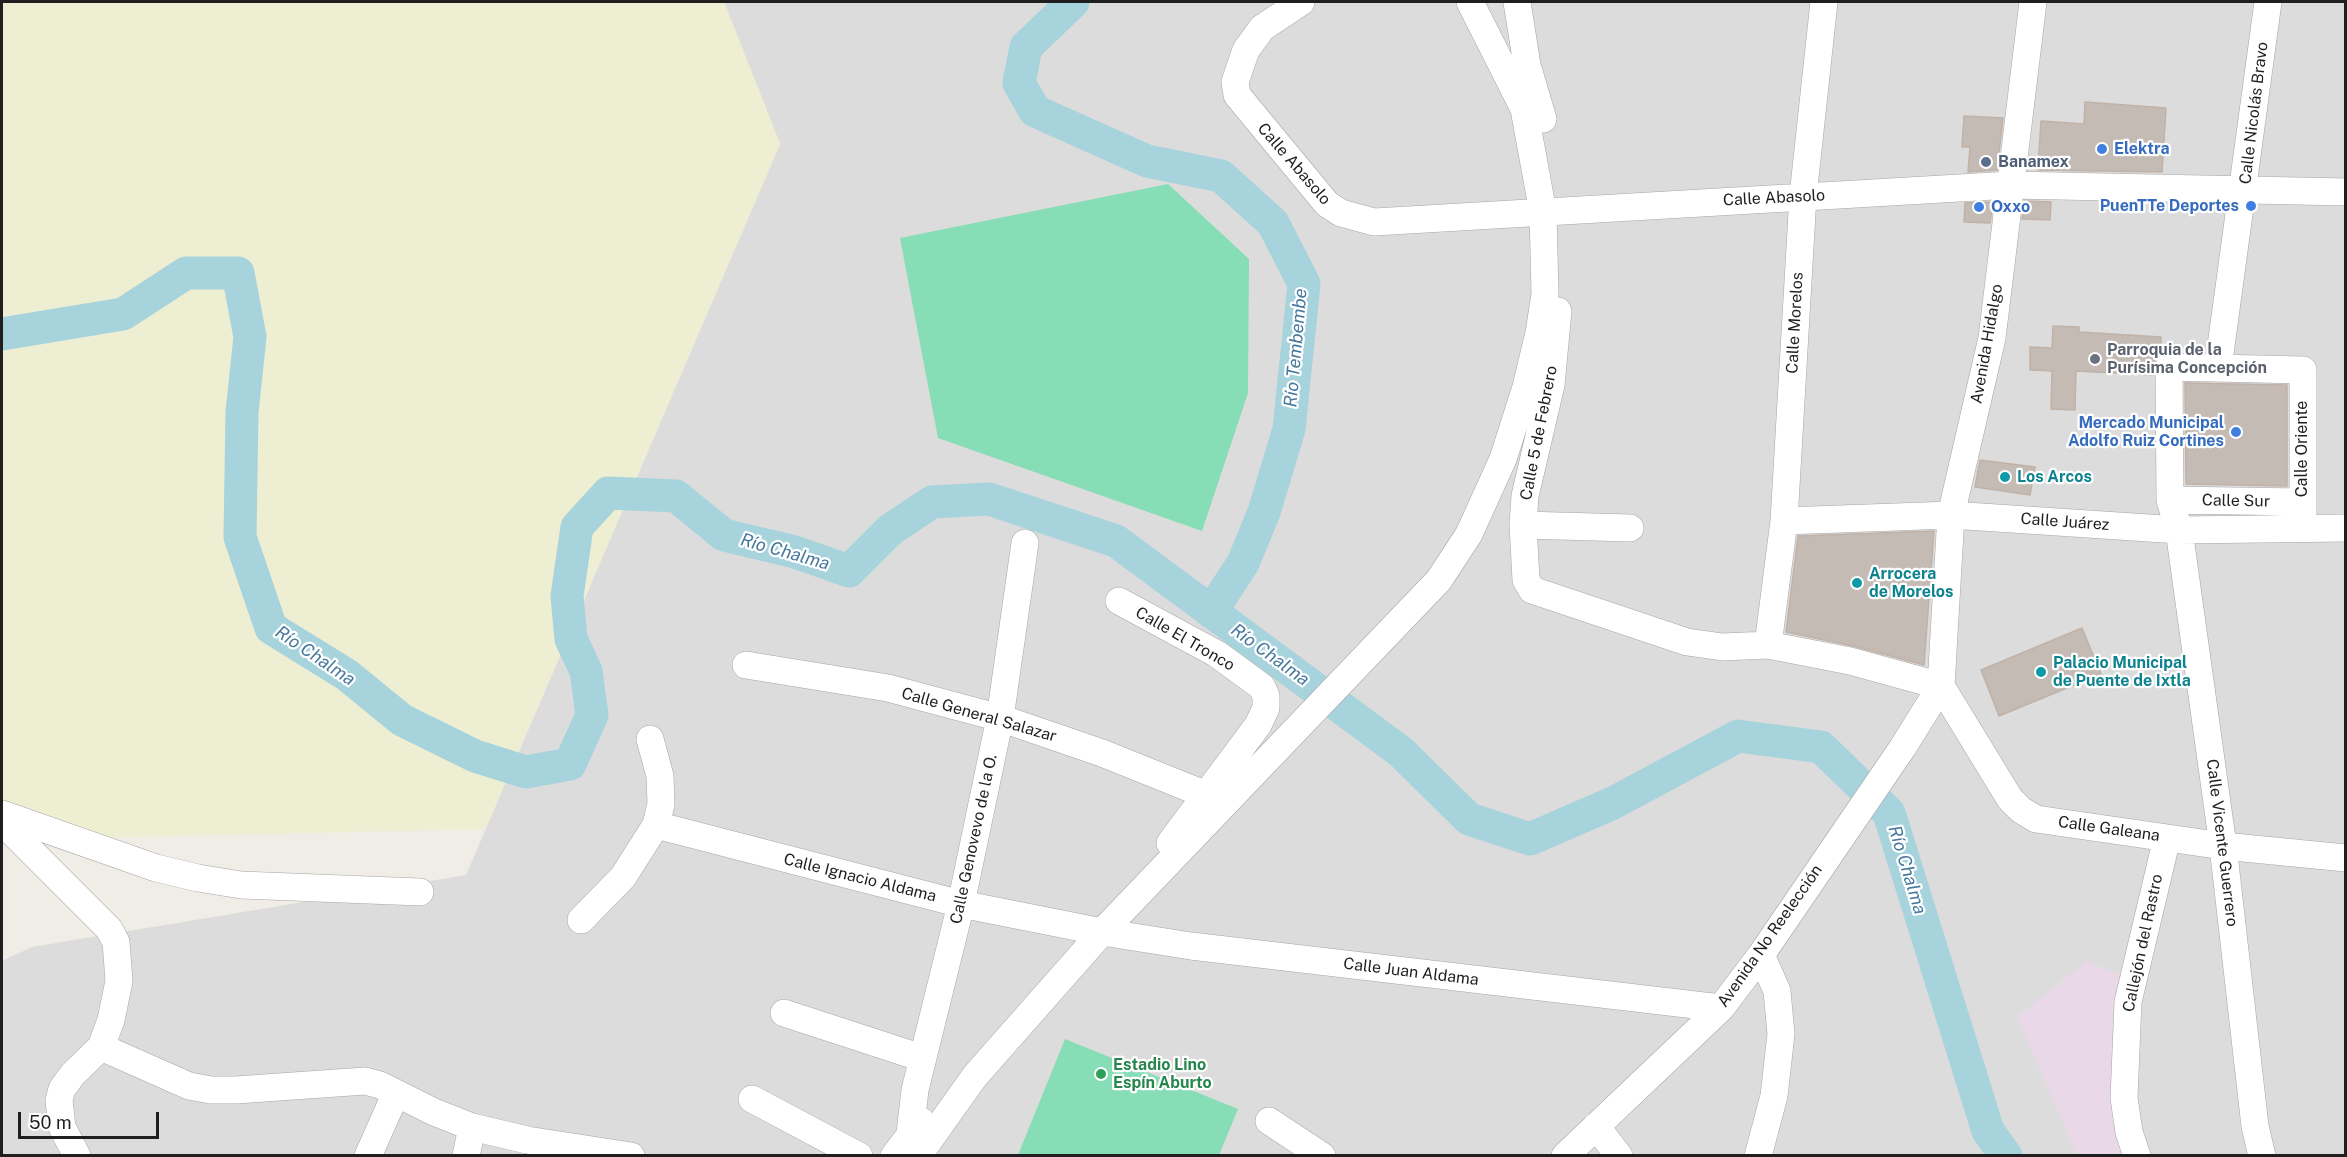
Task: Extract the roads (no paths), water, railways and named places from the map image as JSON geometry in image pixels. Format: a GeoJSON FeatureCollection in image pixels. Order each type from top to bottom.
{"type":"FeatureCollection","features":[{"type":"Feature","properties":{"kind":"street"},"geometry":{"type":"LineString","coordinates":[[1470,2],[1532,108]]}},
{"type":"Feature","properties":{"kind":"street"},"geometry":{"type":"LineString","coordinates":[[894,1155],[914,1144],[939,1103],[975,1076],[1102,932],[1439,580],[1469,534],[1503,459],[1539,333],[1553,211],[1532,108],[1517,2]]}},
{"type":"Feature","properties":{"kind":"street","name":"Calle Morelos"},"geometry":{"type":"LineString","coordinates":[[1768,645],[1784,521],[1803,196],[1824,2]]}},
{"type":"Feature","properties":{"kind":"street","name":"Avenida Hidalgo"},"geometry":{"type":"LineString","coordinates":[[1941,686],[1951,515],[1992,338],[2033,2]]}},
{"type":"Feature","properties":{"kind":"street","name":"Calle Nicolás Bravo"},"geometry":{"type":"LineString","coordinates":[[2218,368],[2244,191],[2268,2]]}},
{"type":"Feature","properties":{"kind":"street","name":"Calle Abasolo"},"geometry":{"type":"LineString","coordinates":[[1295,5],[1262,28],[1246,50],[1238,67],[1235,81],[1237,95],[1327,204],[1354,218],[1374,222],[2011,184],[2346,192]]}},
{"type":"Feature","properties":{"kind":"street","name":"Calle 5 de Febrero"},"geometry":{"type":"LineString","coordinates":[[1553,211],[1562,255],[1551,385],[1525,496],[1523,525],[1526,580],[1532,590],[1687,642],[1723,647],[1768,645],[1850,661],[1941,686]]}},
{"type":"Feature","properties":{"kind":"street","name":"Calle Vicente Guerrero"},"geometry":{"type":"LineString","coordinates":[[2218,368],[2169,367],[2170,500],[2178,530],[2223,846],[2255,1126],[2262,1155]]}},
{"type":"Feature","properties":{"kind":"street","name":"Calle Oriente"},"geometry":{"type":"LineString","coordinates":[[2218,368],[2303,370],[2302,515]]}},
{"type":"Feature","properties":{"kind":"street","name":"Calle Sur"},"geometry":{"type":"LineString","coordinates":[[2170,500],[2302,515]]}},
{"type":"Feature","properties":{"kind":"street","name":"Calle Juárez"},"geometry":{"type":"LineString","coordinates":[[1784,521],[1951,515],[2178,530],[2302,515],[2346,528]]}},
{"type":"Feature","properties":{"kind":"street"},"geometry":{"type":"LineString","coordinates":[[1523,525],[1630,528]]}},
{"type":"Feature","properties":{"kind":"street","name":"Calle Genovevo de la O."},"geometry":{"type":"LineString","coordinates":[[914,1144],[912,1108],[922,1058],[961,904],[1000,718],[1025,543]]}},
{"type":"Feature","properties":{"kind":"street","name":"Calle El Tronco"},"geometry":{"type":"LineString","coordinates":[[1119,601],[1217,654],[1262,687],[1266,696],[1266,708],[1246,743],[1204,794]]}},
{"type":"Feature","properties":{"kind":"street","name":"Calle General Salazar"},"geometry":{"type":"LineString","coordinates":[[746,665],[888,688],[1000,718],[1102,753],[1204,794]]}},
{"type":"Feature","properties":{"kind":"street","name":"Avenida No Reelección"},"geometry":{"type":"LineString","coordinates":[[1565,1155],[1721,1008],[1768,945],[1903,747],[1941,686]]}},
{"type":"Feature","properties":{"kind":"street","name":"Calle Galeana"},"geometry":{"type":"LineString","coordinates":[[1941,686],[2010,799],[2021,810],[2036,819],[2223,846],[2346,858]]}},
{"type":"Feature","properties":{"kind":"street"},"geometry":{"type":"LineString","coordinates":[[581,920],[623,877],[656,825],[660,804],[660,776],[650,739]]}},
{"type":"Feature","properties":{"kind":"street"},"geometry":{"type":"LineString","coordinates":[[1131,902],[1204,794]]}},
{"type":"Feature","properties":{"kind":"street"},"geometry":{"type":"LineString","coordinates":[[2,814],[156,868],[198,878],[241,885],[420,892]]}},
{"type":"Feature","properties":{"kind":"street"},"geometry":{"type":"LineString","coordinates":[[2,822],[109,929],[116,942],[119,981],[111,1020],[101,1047],[73,1074],[62,1089],[59,1100],[62,1127],[77,1155]]}},
{"type":"Feature","properties":{"kind":"street","name":"Calle Ignacio Aldama"},"geometry":{"type":"LineString","coordinates":[[656,825],[961,904],[1102,932]]}},
{"type":"Feature","properties":{"kind":"street","name":"Callejón del Rastro"},"geometry":{"type":"LineString","coordinates":[[2137,1155],[2129,1132],[2124,1098],[2128,1002],[2167,838]]}},
{"type":"Feature","properties":{"kind":"street","name":"Calle Juan Aldama"},"geometry":{"type":"LineString","coordinates":[[1102,932],[1191,946],[1721,1008]]}},
{"type":"Feature","properties":{"kind":"street"},"geometry":{"type":"LineString","coordinates":[[1758,1155],[1774,1096],[1781,1034],[1777,991],[1768,945]]}},
{"type":"Feature","properties":{"kind":"street"},"geometry":{"type":"LineString","coordinates":[[784,1013],[922,1058]]}},
{"type":"Feature","properties":{"kind":"street"},"geometry":{"type":"LineString","coordinates":[[101,1047],[189,1086],[212,1090],[365,1081],[472,1127],[527,1140],[631,1155]]}},
{"type":"Feature","properties":{"kind":"street"},"geometry":{"type":"LineString","coordinates":[[368,1155],[396,1093]]}},
{"type":"Feature","properties":{"kind":"street"},"geometry":{"type":"LineString","coordinates":[[752,1099],[859,1155]]}},
{"type":"Feature","properties":{"kind":"street"},"geometry":{"type":"LineString","coordinates":[[1269,1121],[1322,1155]]}},
{"type":"Feature","properties":{"kind":"street"},"geometry":{"type":"LineString","coordinates":[[1596,1126],[1619,1155]]}},
{"type":"Feature","properties":{"kind":"street"},"geometry":{"type":"LineString","coordinates":[[466,1155],[472,1127]]}},
{"type":"Feature","properties":{"kind":"waterway","name":"Río Tembembe"},"geometry":{"type":"LineString","coordinates":[[1073,2],[1026,47],[1019,83],[1035,111],[1147,161],[1221,176],[1273,223],[1304,284],[1289,429],[1264,512],[1243,563],[1211,612]]}},
{"type":"Feature","properties":{"kind":"waterway","name":"Río Chalma"},"geometry":{"type":"LineString","coordinates":[[2,334],[123,314],[186,273],[238,273],[250,337],[242,412],[240,537],[271,628],[347,675],[402,720],[475,756],[526,772],[570,764],[592,715],[586,671],[571,639],[567,596],[577,527],[608,493],[676,496],[724,535],[795,552],[849,571],[890,530],[932,502],[989,499],[1116,541],[1401,752],[1469,819],[1530,839],[1613,803],[1738,736],[1821,747],[1889,813],[1988,1131],[2006,1156]]}},
{"type":"Feature","properties":{"kind":"place","name":"Elektra"},"geometry":{"type":"Point","coordinates":[2102,149]}},
{"type":"Feature","properties":{"kind":"place","name":"Banamex"},"geometry":{"type":"Point","coordinates":[1986,162]}},
{"type":"Feature","properties":{"kind":"place","name":"PuenTTe Deportes"},"geometry":{"type":"Point","coordinates":[2251,206]}},
{"type":"Feature","properties":{"kind":"place","name":"Oxxo"},"geometry":{"type":"Point","coordinates":[1979,207]}},
{"type":"Feature","properties":{"kind":"place","name":"Parroquia de la Purísima Concepción"},"geometry":{"type":"Point","coordinates":[2095,359]}},
{"type":"Feature","properties":{"kind":"place","name":"Mercado Municipal Adolfo Ruiz Cortines"},"geometry":{"type":"Point","coordinates":[2236,432]}},
{"type":"Feature","properties":{"kind":"place","name":"Los Arcos"},"geometry":{"type":"Point","coordinates":[2005,477]}},
{"type":"Feature","properties":{"kind":"place","name":"Arrocera de Morelos"},"geometry":{"type":"Point","coordinates":[1857,583]}},
{"type":"Feature","properties":{"kind":"place","name":"Palacio Municipal de Puente de Ixtla"},"geometry":{"type":"Point","coordinates":[2041,672]}},
{"type":"Feature","properties":{"kind":"place","name":"Estadio Lino Espín Aburto"},"geometry":{"type":"Point","coordinates":[1101,1074]}}]}
